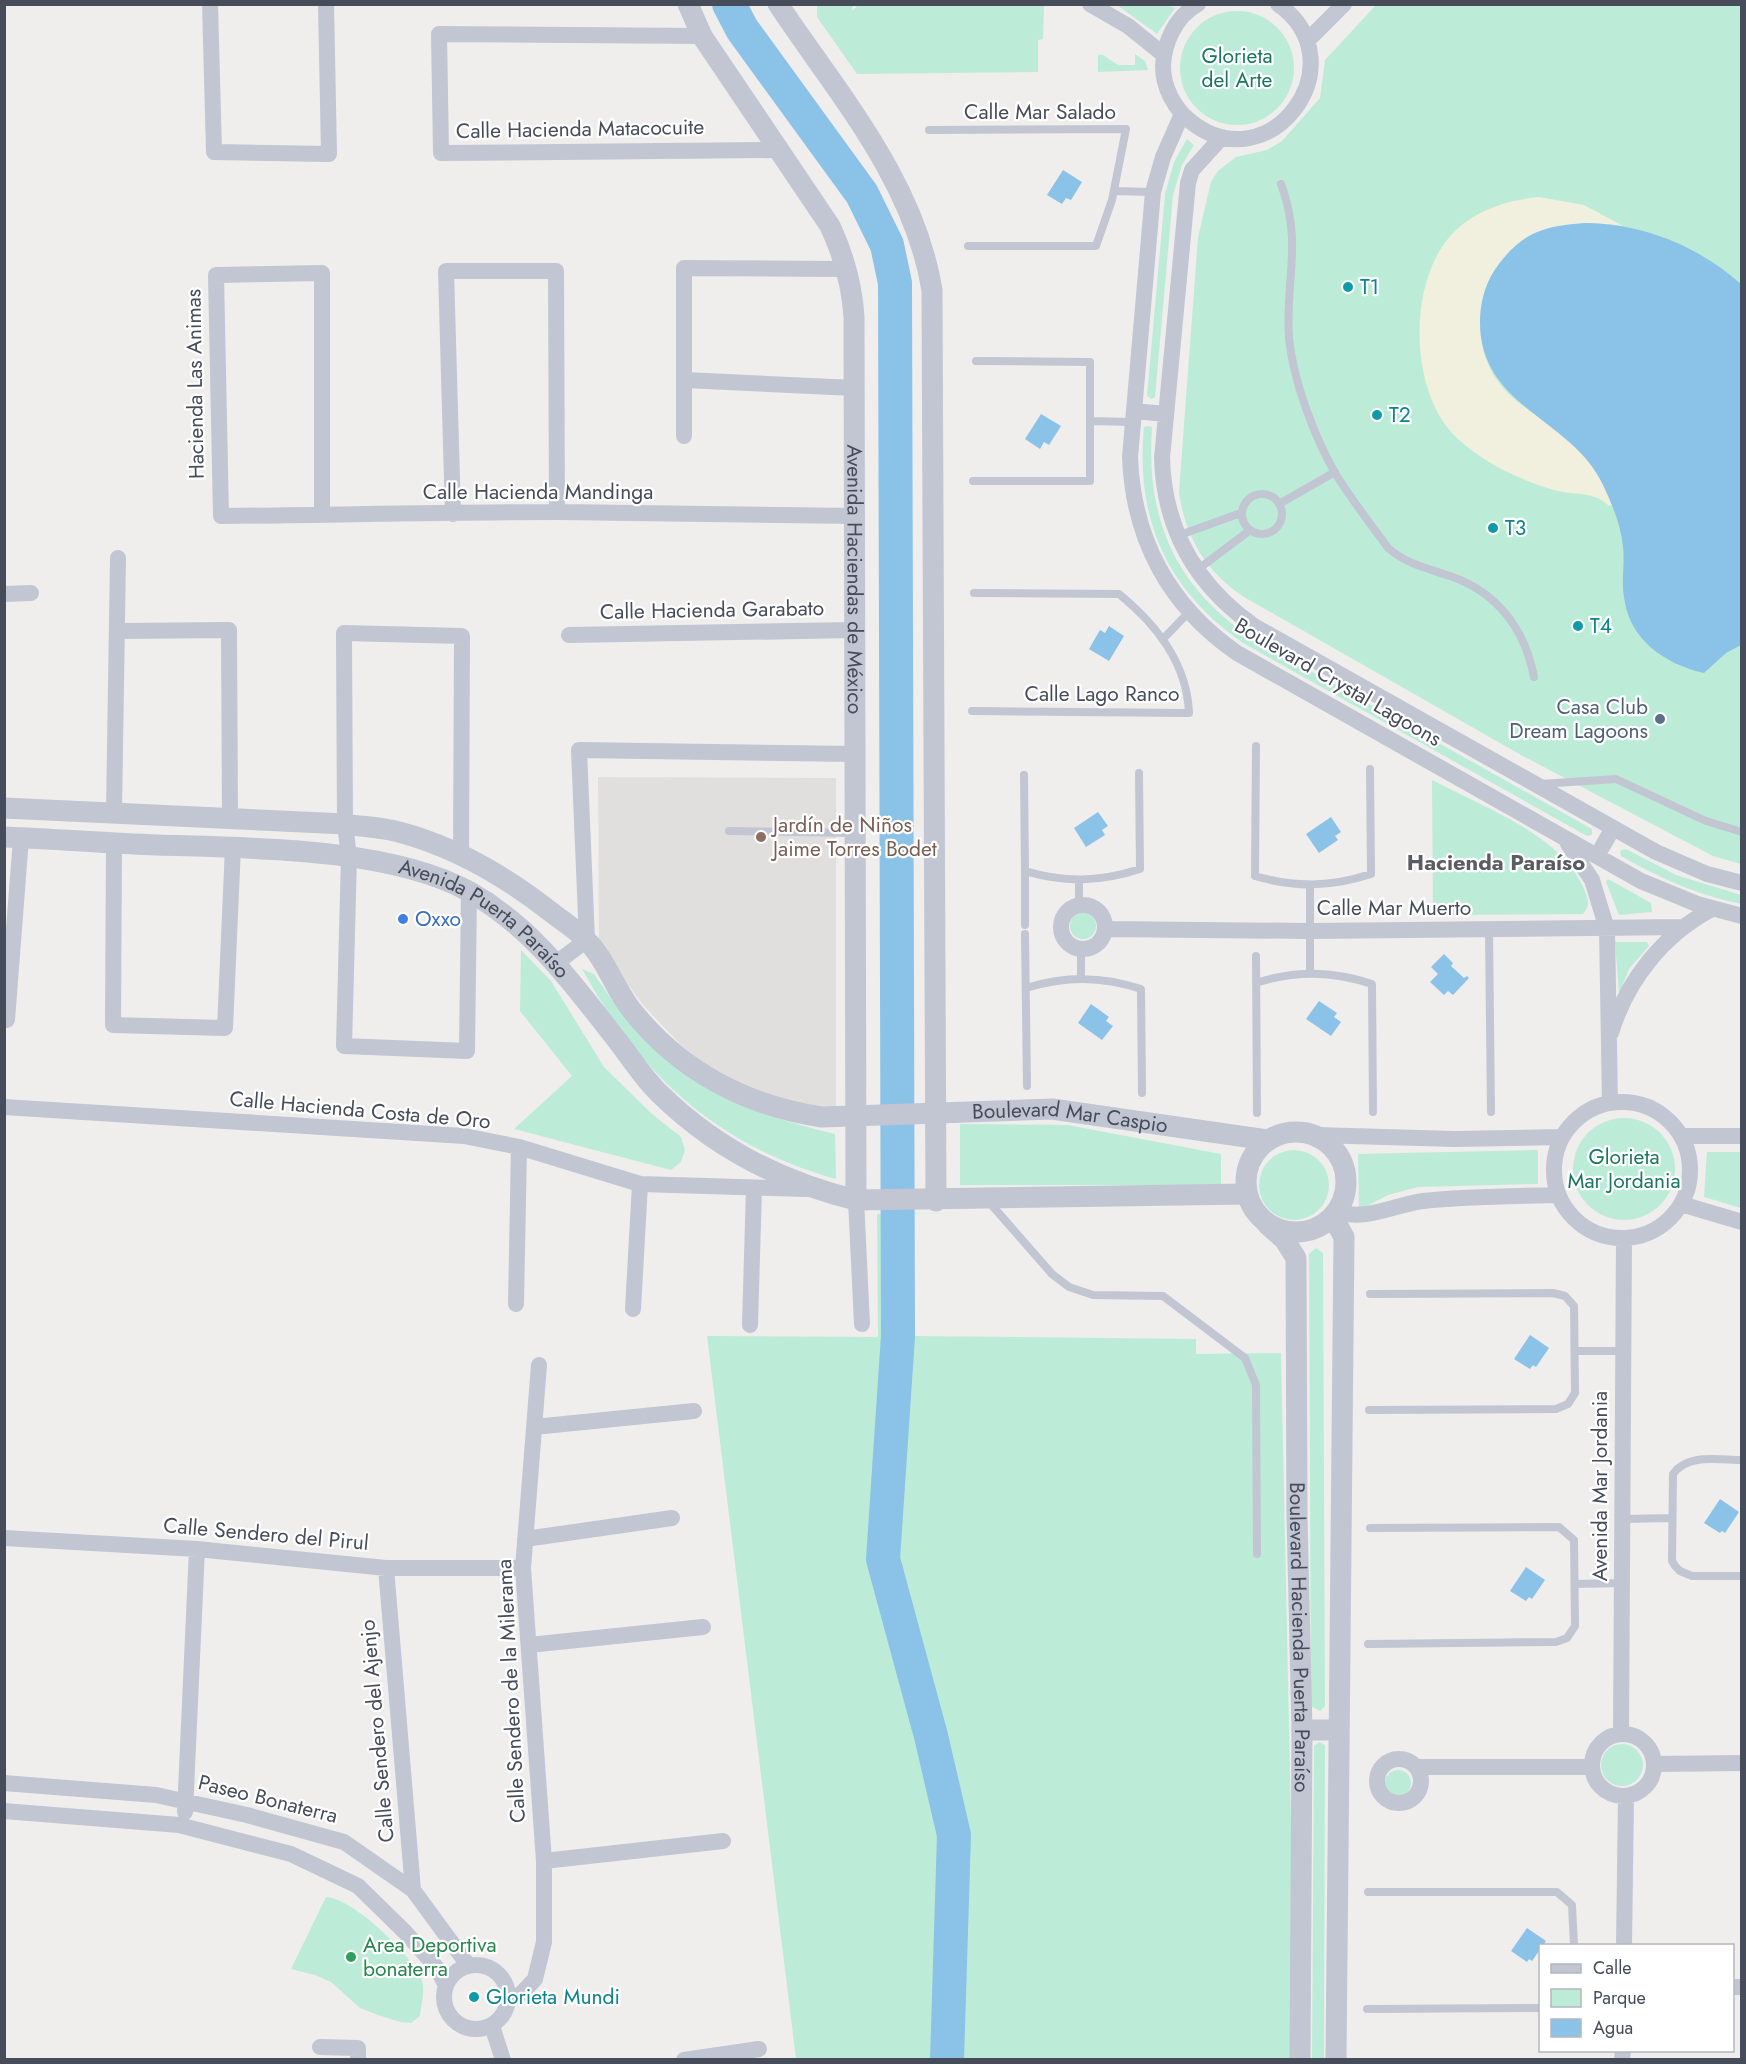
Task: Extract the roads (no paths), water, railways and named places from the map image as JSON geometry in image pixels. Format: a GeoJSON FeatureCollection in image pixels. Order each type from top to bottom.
{"type":"FeatureCollection","features":[{"type":"Feature","properties":{"kind":"street"},"geometry":{"type":"LineString","coordinates":[[210,4],[214,152],[329,154],[326,4]]}},
{"type":"Feature","properties":{"kind":"street","name":"Avenida Haciendas de México"},"geometry":{"type":"LineString","coordinates":[[688,4],[702,36],[830,226],[848,269],[853,301],[855,833],[865,1200]]}},
{"type":"Feature","properties":{"kind":"street"},"geometry":{"type":"LineString","coordinates":[[778,4],[850,108],[902,192],[923,248],[932,290],[927,1113],[936,1201]]}},
{"type":"Feature","properties":{"kind":"street"},"geometry":{"type":"LineString","coordinates":[[792,4],[792,26]]}},
{"type":"Feature","properties":{"kind":"street"},"geometry":{"type":"LineString","coordinates":[[1090,4],[1128,26],[1164,55]]}},
{"type":"Feature","properties":{"kind":"street"},"geometry":{"type":"LineString","coordinates":[[1198,4],[1190,9],[1173,29],[1164,55],[1166,87],[1182,114],[1200,129],[1222,137],[1241,139],[1260,135],[1278,127],[1304,98],[1310,80],[1311,60],[1307,41],[1291,15],[1278,4]]}},
{"type":"Feature","properties":{"kind":"street"},"geometry":{"type":"LineString","coordinates":[[1307,41],[1344,4]]}},
{"type":"Feature","properties":{"kind":"street","name":"Calle Hacienda Matacocuite"},"geometry":{"type":"LineString","coordinates":[[702,36],[439,34],[441,153],[777,150]]}},
{"type":"Feature","properties":{"kind":"street","name":"Boulevard Crystal Lagoons"},"geometry":{"type":"LineString","coordinates":[[1182,114],[1160,165],[1153,192],[1133,417],[1131,481],[1140,526],[1158,569],[1189,612],[1218,639],[1237,652],[1668,894],[1712,909],[1742,916]]}},
{"type":"Feature","properties":{"kind":"street","name":"Boulevard Crystal Lagoons"},"geometry":{"type":"LineString","coordinates":[[1222,137],[1192,170],[1188,183],[1162,478],[1177,536],[1197,571],[1222,601],[1254,626],[1681,864],[1742,883]]}},
{"type":"Feature","properties":{"kind":"street"},"geometry":{"type":"LineString","coordinates":[[684,436],[684,268],[848,269]]}},
{"type":"Feature","properties":{"kind":"street"},"geometry":{"type":"LineString","coordinates":[[453,514],[446,271],[556,271],[557,512]]}},
{"type":"Feature","properties":{"kind":"street","name":"Hacienda Las Animas"},"geometry":{"type":"LineString","coordinates":[[221,516],[216,275],[322,273],[322,515]]}},
{"type":"Feature","properties":{"kind":"street"},"geometry":{"type":"LineString","coordinates":[[685,380],[854,388]]}},
{"type":"Feature","properties":{"kind":"street"},"geometry":{"type":"LineString","coordinates":[[1133,417],[1166,414]]}},
{"type":"Feature","properties":{"kind":"street","name":"Calle Hacienda Mandinga"},"geometry":{"type":"LineString","coordinates":[[221,516],[557,512],[855,516]]}},
{"type":"Feature","properties":{"kind":"street"},"geometry":{"type":"LineString","coordinates":[[114,812],[118,558]]}},
{"type":"Feature","properties":{"kind":"street"},"geometry":{"type":"LineString","coordinates":[[4,594],[31,593]]}},
{"type":"Feature","properties":{"kind":"street"},"geometry":{"type":"LineString","coordinates":[[117,631],[229,630],[230,818]]}},
{"type":"Feature","properties":{"kind":"street","name":"Calle Hacienda Garabato"},"geometry":{"type":"LineString","coordinates":[[569,634],[855,630]]}},
{"type":"Feature","properties":{"kind":"street"},"geometry":{"type":"LineString","coordinates":[[461,853],[462,636],[344,633],[345,824],[349,857],[344,1046],[467,1052],[469,892]]}},
{"type":"Feature","properties":{"kind":"street"},"geometry":{"type":"LineString","coordinates":[[556,963],[587,940],[579,750],[855,754]]}},
{"type":"Feature","properties":{"kind":"street","name":"Avenida Puerta Paraíso"},"geometry":{"type":"LineString","coordinates":[[4,808],[345,824],[398,832],[461,853],[520,887],[587,940],[616,988],[646,1027],[676,1055],[705,1077],[730,1091],[784,1112],[822,1118],[864,1116]]}},
{"type":"Feature","properties":{"kind":"street"},"geometry":{"type":"LineString","coordinates":[[1597,856],[1613,828]]}},
{"type":"Feature","properties":{"kind":"street"},"geometry":{"type":"LineString","coordinates":[[1556,832],[1583,862],[1593,880],[1607,929],[1610,1103]]}},
{"type":"Feature","properties":{"kind":"street"},"geometry":{"type":"LineString","coordinates":[[4,1020],[7,1020],[13,837]]}},
{"type":"Feature","properties":{"kind":"street","name":"Avenida Puerta Paraíso"},"geometry":{"type":"LineString","coordinates":[[13,837],[233,847],[349,857],[417,869],[469,892],[519,927],[556,963],[659,1093],[702,1131],[748,1160],[814,1189],[865,1200]]}},
{"type":"Feature","properties":{"kind":"street"},"geometry":{"type":"LineString","coordinates":[[114,843],[113,1025],[225,1028],[233,847]]}},
{"type":"Feature","properties":{"kind":"street"},"geometry":{"type":"LineString","coordinates":[[1080,905],[1094,907],[1100,912],[1106,929],[1096,946],[1081,949],[1064,940],[1060,927],[1066,912],[1080,905]]}},
{"type":"Feature","properties":{"kind":"street"},"geometry":{"type":"LineString","coordinates":[[1608,1046],[1622,1006],[1640,972],[1682,927],[1712,909]]}},
{"type":"Feature","properties":{"kind":"street","name":"Calle Mar Muerto"},"geometry":{"type":"LineString","coordinates":[[1106,929],[1310,931],[1682,927]]}},
{"type":"Feature","properties":{"kind":"street"},"geometry":{"type":"LineString","coordinates":[[1631,1102],[1651,1108],[1669,1120],[1682,1136],[1688,1153],[1690,1170],[1688,1188],[1681,1204],[1657,1228],[1641,1235],[1624,1238],[1592,1230],[1566,1209],[1558,1195],[1554,1166],[1562,1137],[1574,1121],[1590,1109],[1610,1103],[1631,1102]]}},
{"type":"Feature","properties":{"kind":"street","name":"Calle Hacienda Costa de Oro"},"geometry":{"type":"LineString","coordinates":[[4,1107],[464,1136],[519,1147],[640,1184],[814,1189]]}},
{"type":"Feature","properties":{"kind":"street","name":"Boulevard Mar Caspio"},"geometry":{"type":"LineString","coordinates":[[864,1116],[1052,1109],[1267,1140]]}},
{"type":"Feature","properties":{"kind":"street"},"geometry":{"type":"LineString","coordinates":[[1316,1135],[1334,1149],[1345,1169],[1346,1191],[1335,1215],[1313,1230],[1302,1232],[1290,1233],[1268,1225],[1254,1212],[1246,1194],[1245,1173],[1253,1154],[1267,1140],[1291,1132],[1316,1135],[1454,1139],[1562,1137]]}},
{"type":"Feature","properties":{"kind":"street"},"geometry":{"type":"LineString","coordinates":[[1682,1136],[1742,1136]]}},
{"type":"Feature","properties":{"kind":"street"},"geometry":{"type":"LineString","coordinates":[[516,1304],[519,1147]]}},
{"type":"Feature","properties":{"kind":"street"},"geometry":{"type":"LineString","coordinates":[[633,1309],[640,1184]]}},
{"type":"Feature","properties":{"kind":"street"},"geometry":{"type":"LineString","coordinates":[[750,1325],[754,1188]]}},
{"type":"Feature","properties":{"kind":"street"},"geometry":{"type":"LineString","coordinates":[[862,1324],[865,1200],[936,1201],[1246,1194]]}},
{"type":"Feature","properties":{"kind":"street"},"geometry":{"type":"LineString","coordinates":[[1335,1215],[1352,1216],[1381,1212],[1420,1202],[1558,1195]]}},
{"type":"Feature","properties":{"kind":"street"},"geometry":{"type":"LineString","coordinates":[[1681,1204],[1742,1222]]}},
{"type":"Feature","properties":{"kind":"street","name":"Boulevard Hacienda Puerta Paraíso"},"geometry":{"type":"LineString","coordinates":[[1335,1215],[1344,1237],[1336,2060]]}},
{"type":"Feature","properties":{"kind":"street","name":"Boulevard Hacienda Puerta Paraíso"},"geometry":{"type":"LineString","coordinates":[[1268,1225],[1284,1239],[1296,1258],[1297,1516],[1302,1730],[1300,2060]]}},
{"type":"Feature","properties":{"kind":"street","name":"Avenida Mar Jordania"},"geometry":{"type":"LineString","coordinates":[[1622,1734],[1624,1238]]}},
{"type":"Feature","properties":{"kind":"street","name":"Calle Sendero de la Milerama"},"geometry":{"type":"LineString","coordinates":[[509,2000],[522,1993],[535,1978],[544,1942],[544,1861],[523,1568],[538,1365]]}},
{"type":"Feature","properties":{"kind":"street"},"geometry":{"type":"LineString","coordinates":[[534,1427],[694,1411]]}},
{"type":"Feature","properties":{"kind":"street"},"geometry":{"type":"LineString","coordinates":[[525,1539],[672,1518]]}},
{"type":"Feature","properties":{"kind":"street","name":"Calle Sendero del Pirul"},"geometry":{"type":"LineString","coordinates":[[5,1539],[197,1549],[386,1568],[523,1568]]}},
{"type":"Feature","properties":{"kind":"street"},"geometry":{"type":"LineString","coordinates":[[185,1827],[197,1549]]}},
{"type":"Feature","properties":{"kind":"street","name":"Calle Sendero del Ajenjo"},"geometry":{"type":"LineString","coordinates":[[386,1568],[413,1890]]}},
{"type":"Feature","properties":{"kind":"street"},"geometry":{"type":"LineString","coordinates":[[529,1645],[703,1628]]}},
{"type":"Feature","properties":{"kind":"street"},"geometry":{"type":"LineString","coordinates":[[1302,1730],[1338,1730]]}},
{"type":"Feature","properties":{"kind":"street"},"geometry":{"type":"LineString","coordinates":[[1622,1734],[1634,1735],[1645,1742],[1652,1751],[1655,1764],[1650,1782],[1644,1790],[1626,1797],[1616,1796],[1599,1786],[1591,1767],[1595,1751],[1600,1744],[1606,1739],[1622,1734]]}},
{"type":"Feature","properties":{"kind":"street"},"geometry":{"type":"LineString","coordinates":[[1655,1764],[1742,1763]]}},
{"type":"Feature","properties":{"kind":"street"},"geometry":{"type":"LineString","coordinates":[[1416,1767],[1591,1767]]}},
{"type":"Feature","properties":{"kind":"street","name":"Paseo Bonaterra"},"geometry":{"type":"LineString","coordinates":[[4,1783],[156,1795],[344,1842],[413,1890],[468,1965]]}},
{"type":"Feature","properties":{"kind":"street"},"geometry":{"type":"LineString","coordinates":[[1624,1944],[1626,1797]]}},
{"type":"Feature","properties":{"kind":"street"},"geometry":{"type":"LineString","coordinates":[[4,1812],[185,1827],[291,1854],[358,1886],[430,1959],[445,1984]]}},
{"type":"Feature","properties":{"kind":"street"},"geometry":{"type":"LineString","coordinates":[[544,1861],[723,1841]]}},
{"type":"Feature","properties":{"kind":"street"},"geometry":{"type":"LineString","coordinates":[[468,1965],[483,1965],[497,1972],[506,1985],[509,2000],[500,2019],[492,2026],[476,2030],[460,2026],[448,2016],[442,2000],[445,1984],[454,1972],[468,1965]]}},
{"type":"Feature","properties":{"kind":"street"},"geometry":{"type":"LineString","coordinates":[[492,2026],[503,2060]]}},
{"type":"Feature","properties":{"kind":"street"},"geometry":{"type":"LineString","coordinates":[[320,2047],[358,2054]]}},
{"type":"Feature","properties":{"kind":"street"},"geometry":{"type":"LineString","coordinates":[[684,2060],[759,2049]]}},
{"type":"Feature","properties":{"kind":"lane","name":"Calle Mar Salado"},"geometry":{"type":"LineString","coordinates":[[929,130],[1126,129],[1114,191],[1096,246],[968,246]]}},
{"type":"Feature","properties":{"kind":"lane"},"geometry":{"type":"LineString","coordinates":[[1281,184],[1288,202],[1294,242],[1288,315],[1294,366],[1318,436],[1335,472],[1388,548],[1398,557],[1422,568],[1463,581],[1501,607],[1519,632],[1534,677]]}},
{"type":"Feature","properties":{"kind":"lane"},"geometry":{"type":"LineString","coordinates":[[1114,191],[1153,192]]}},
{"type":"Feature","properties":{"kind":"lane"},"geometry":{"type":"LineString","coordinates":[[974,481],[1090,481],[1090,362],[976,361]]}},
{"type":"Feature","properties":{"kind":"lane"},"geometry":{"type":"LineString","coordinates":[[1090,422],[1133,417]]}},
{"type":"Feature","properties":{"kind":"lane"},"geometry":{"type":"LineString","coordinates":[[1279,504],[1335,472]]}},
{"type":"Feature","properties":{"kind":"lane"},"geometry":{"type":"LineString","coordinates":[[1258,494],[1270,496],[1279,504],[1282,519],[1275,530],[1262,535],[1249,531],[1242,520],[1241,513],[1246,501],[1258,494]]}},
{"type":"Feature","properties":{"kind":"lane"},"geometry":{"type":"LineString","coordinates":[[1177,536],[1241,513]]}},
{"type":"Feature","properties":{"kind":"lane"},"geometry":{"type":"LineString","coordinates":[[1197,571],[1249,531]]}},
{"type":"Feature","properties":{"kind":"lane","name":"Calle Lago Ranco"},"geometry":{"type":"LineString","coordinates":[[972,711],[1189,713],[1183,675],[1163,639],[1143,615],[1119,594],[975,593]]}},
{"type":"Feature","properties":{"kind":"lane"},"geometry":{"type":"LineString","coordinates":[[1163,639],[1189,612]]}},
{"type":"Feature","properties":{"kind":"lane"},"geometry":{"type":"LineString","coordinates":[[1256,746],[1256,876],[1290,884],[1310,886],[1350,881],[1371,874],[1370,769]]}},
{"type":"Feature","properties":{"kind":"lane"},"geometry":{"type":"LineString","coordinates":[[1025,871],[1079,881],[1120,876],[1140,869],[1139,773]]}},
{"type":"Feature","properties":{"kind":"lane"},"geometry":{"type":"LineString","coordinates":[[1024,775],[1027,1086]]}},
{"type":"Feature","properties":{"kind":"lane"},"geometry":{"type":"LineString","coordinates":[[1534,784],[1616,779],[1706,821],[1742,832]]}},
{"type":"Feature","properties":{"kind":"lane"},"geometry":{"type":"LineString","coordinates":[[729,831],[855,833]]}},
{"type":"Feature","properties":{"kind":"lane"},"geometry":{"type":"LineString","coordinates":[[1079,881],[1080,905]]}},
{"type":"Feature","properties":{"kind":"lane"},"geometry":{"type":"LineString","coordinates":[[1310,886],[1310,973]]}},
{"type":"Feature","properties":{"kind":"lane"},"geometry":{"type":"LineString","coordinates":[[1489,930],[1491,1112]]}},
{"type":"Feature","properties":{"kind":"lane"},"geometry":{"type":"LineString","coordinates":[[1081,949],[1081,978]]}},
{"type":"Feature","properties":{"kind":"lane"},"geometry":{"type":"LineString","coordinates":[[1256,956],[1257,1113]]}},
{"type":"Feature","properties":{"kind":"lane"},"geometry":{"type":"LineString","coordinates":[[1256,983],[1273,977],[1310,973],[1341,975],[1372,984],[1373,1112]]}},
{"type":"Feature","properties":{"kind":"lane"},"geometry":{"type":"LineString","coordinates":[[1026,988],[1081,978],[1122,983],[1141,989],[1142,1093]]}},
{"type":"Feature","properties":{"kind":"lane"},"geometry":{"type":"LineString","coordinates":[[986,1200],[1052,1274],[1069,1287],[1093,1295],[1163,1296],[1245,1358],[1256,1385],[1257,1554]]}},
{"type":"Feature","properties":{"kind":"lane"},"geometry":{"type":"LineString","coordinates":[[1369,1410],[1556,1409],[1568,1404],[1575,1393],[1574,1306],[1559,1294],[1370,1294]]}},
{"type":"Feature","properties":{"kind":"lane"},"geometry":{"type":"LineString","coordinates":[[1575,1351],[1623,1351]]}},
{"type":"Feature","properties":{"kind":"lane"},"geometry":{"type":"LineString","coordinates":[[1742,1460],[1694,1460],[1682,1464],[1673,1474],[1672,1518],[1672,1561],[1680,1571],[1692,1576],[1742,1576]]}},
{"type":"Feature","properties":{"kind":"lane"},"geometry":{"type":"LineString","coordinates":[[1623,1519],[1672,1518]]}},
{"type":"Feature","properties":{"kind":"lane"},"geometry":{"type":"LineString","coordinates":[[1368,1644],[1562,1641],[1575,1626],[1574,1540],[1559,1527],[1370,1528]]}},
{"type":"Feature","properties":{"kind":"lane"},"geometry":{"type":"LineString","coordinates":[[1575,1584],[1623,1583]]}},
{"type":"Feature","properties":{"kind":"lane"},"geometry":{"type":"LineString","coordinates":[[1368,1892],[1557,1892],[1572,1905],[1574,1944]]}},
{"type":"Feature","properties":{"kind":"lane"},"geometry":{"type":"LineString","coordinates":[[1367,2009],[1539,2008]]}},
{"type":"Feature","properties":{"kind":"water"},"geometry":{"type":"Polygon","coordinates":[[[1063,170],[1082,182],[1071,200],[1066,198],[1062,204],[1047,195],[1063,170]]]}},
{"type":"Feature","properties":{"kind":"water"},"geometry":{"type":"Polygon","coordinates":[[[1586,223],[1629,228],[1669,240],[1707,259],[1741,284],[1741,645],[1726,653],[1704,673],[1663,656],[1641,638],[1627,612],[1623,591],[1623,553],[1620,531],[1604,487],[1590,464],[1572,444],[1512,394],[1495,375],[1484,352],[1480,323],[1482,302],[1485,289],[1494,271],[1504,258],[1523,240],[1544,229],[1586,223]]]}},
{"type":"Feature","properties":{"kind":"water"},"geometry":{"type":"Polygon","coordinates":[[[1041,414],[1061,426],[1049,445],[1044,442],[1040,449],[1025,439],[1041,414]]]}},
{"type":"Feature","properties":{"kind":"water"},"geometry":{"type":"Polygon","coordinates":[[[1109,626],[1124,636],[1109,661],[1089,649],[1100,630],[1105,633],[1109,626]]]}},
{"type":"Feature","properties":{"kind":"water"},"geometry":{"type":"Polygon","coordinates":[[[1098,812],[1108,826],[1102,830],[1105,835],[1086,847],[1074,828],[1098,812]]]}},
{"type":"Feature","properties":{"kind":"water"},"geometry":{"type":"Polygon","coordinates":[[[1331,817],[1341,832],[1335,836],[1338,840],[1319,853],[1306,834],[1331,817]]]}},
{"type":"Feature","properties":{"kind":"water"},"geometry":{"type":"Polygon","coordinates":[[[1444,954],[1453,963],[1451,966],[1464,978],[1467,976],[1469,978],[1453,995],[1448,991],[1444,995],[1430,982],[1438,974],[1431,967],[1444,954]]]}},
{"type":"Feature","properties":{"kind":"water"},"geometry":{"type":"Polygon","coordinates":[[[1319,1001],[1337,1013],[1334,1017],[1341,1022],[1331,1036],[1306,1019],[1319,1001]]]}},
{"type":"Feature","properties":{"kind":"water"},"geometry":{"type":"Polygon","coordinates":[[[1091,1004],[1109,1017],[1106,1021],[1113,1026],[1102,1040],[1078,1023],[1091,1004]]]}},
{"type":"Feature","properties":{"kind":"water"},"geometry":{"type":"Polygon","coordinates":[[[1530,1335],[1549,1348],[1536,1367],[1533,1365],[1530,1369],[1514,1359],[1530,1335]]]}},
{"type":"Feature","properties":{"kind":"water"},"geometry":{"type":"Polygon","coordinates":[[[1720,1499],[1739,1512],[1725,1533],[1722,1531],[1720,1533],[1704,1523],[1720,1499]]]}},
{"type":"Feature","properties":{"kind":"water"},"geometry":{"type":"Polygon","coordinates":[[[1526,1567],[1545,1580],[1532,1599],[1529,1597],[1526,1601],[1510,1591],[1526,1567]]]}},
{"type":"Feature","properties":{"kind":"water"},"geometry":{"type":"Polygon","coordinates":[[[1527,1928],[1546,1941],[1544,1944],[1539,1944],[1539,1951],[1532,1961],[1529,1959],[1527,1962],[1511,1951],[1527,1928]]]}},
{"type":"Feature","properties":{"kind":"waterway"},"geometry":{"type":"LineString","coordinates":[[729,4],[742,29],[862,194],[887,245],[895,283],[898,1336],[883,1559],[931,1736],[954,1835],[947,2060]]}},
{"type":"Feature","properties":{"kind":"place","name":"T1"},"geometry":{"type":"Point","coordinates":[1348,287]}},
{"type":"Feature","properties":{"kind":"place","name":"T2"},"geometry":{"type":"Point","coordinates":[1377,415]}},
{"type":"Feature","properties":{"kind":"place","name":"T3"},"geometry":{"type":"Point","coordinates":[1493,528]}},
{"type":"Feature","properties":{"kind":"place","name":"T4"},"geometry":{"type":"Point","coordinates":[1578,626]}},
{"type":"Feature","properties":{"kind":"place","name":"Casa Club Dream Lagoons"},"geometry":{"type":"Point","coordinates":[1660,719]}},
{"type":"Feature","properties":{"kind":"place","name":"Jardín de Niños Jaime Torres Bodet"},"geometry":{"type":"Point","coordinates":[761,837]}},
{"type":"Feature","properties":{"kind":"place","name":"Oxxo"},"geometry":{"type":"Point","coordinates":[403,919]}},
{"type":"Feature","properties":{"kind":"place","name":"Area Deportiva bonaterra"},"geometry":{"type":"Point","coordinates":[351,1957]}},
{"type":"Feature","properties":{"kind":"place","name":"Glorieta Mundi"},"geometry":{"type":"Point","coordinates":[474,1997]}},
{"type":"Feature","properties":{"kind":"district","name":"Hacienda Paraíso"},"geometry":{"type":"Point","coordinates":[1496,862]}},
{"type":"Feature","properties":{"kind":"park label","name":"Glorieta del Arte"},"geometry":{"type":"Point","coordinates":[1237,68]}},
{"type":"Feature","properties":{"kind":"park label","name":"Glorieta Mar Jordania"},"geometry":{"type":"Point","coordinates":[1624,1169]}}]}
